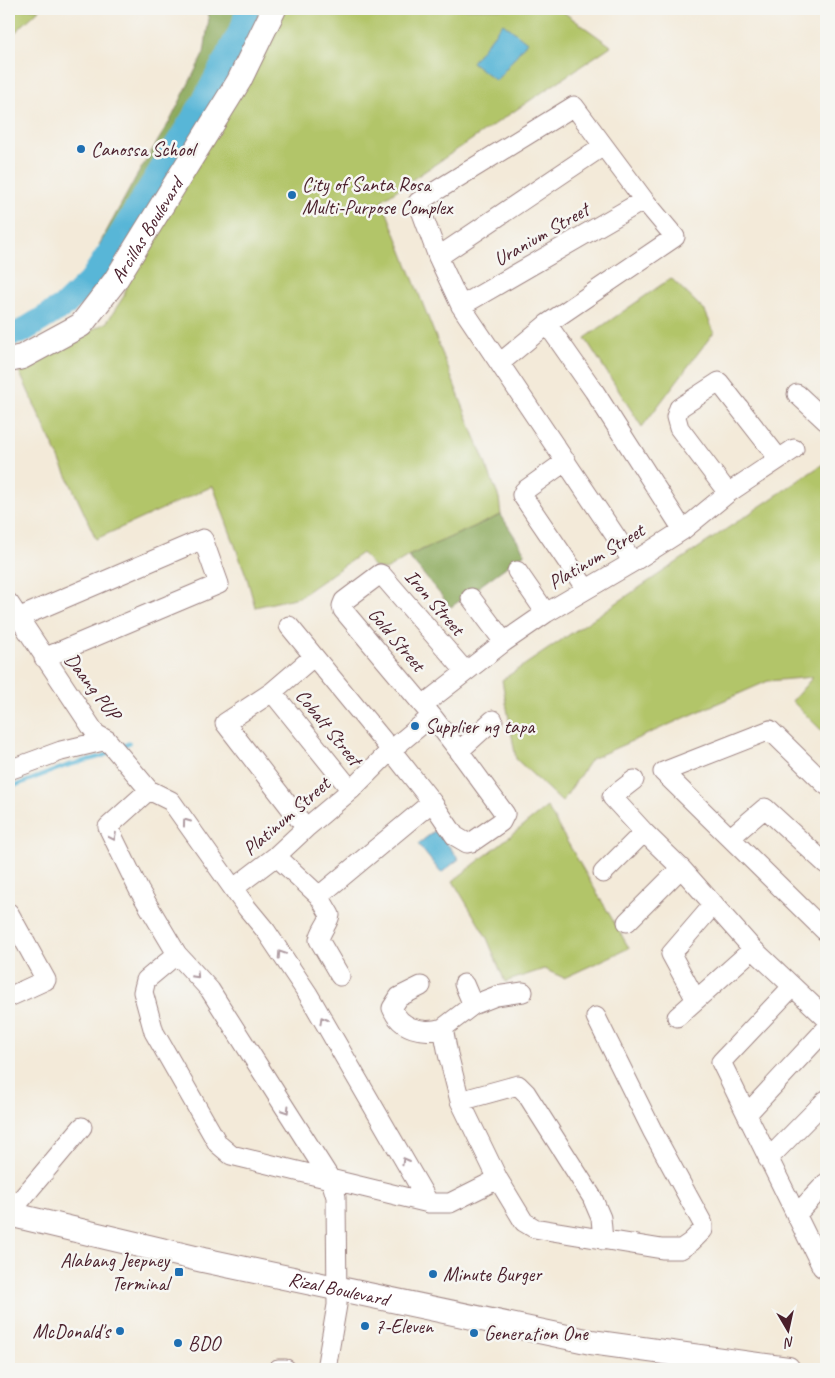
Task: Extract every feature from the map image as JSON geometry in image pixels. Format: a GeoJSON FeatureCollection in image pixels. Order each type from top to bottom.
{"type":"FeatureCollection","features":[{"type":"Feature","properties":{"kind":"main road","name":"Arcillas Boulevard"},"geometry":{"type":"LineString","coordinates":[[9,360],[22,357],[81,325],[115,281],[239,81],[274,9]]}},
{"type":"Feature","properties":{"kind":"main road","name":"Rizal Boulevard"},"geometry":{"type":"LineString","coordinates":[[9,1214],[203,1260],[591,1342],[750,1367],[788,1369]]}},
{"type":"Feature","properties":{"kind":"street"},"geometry":{"type":"LineString","coordinates":[[500,363],[547,324],[675,236],[644,200],[574,106],[418,202],[438,257],[462,306],[500,363],[566,461],[633,562]]}},
{"type":"Feature","properties":{"kind":"street"},"geometry":{"type":"LineString","coordinates":[[438,257],[603,146]]}},
{"type":"Feature","properties":{"kind":"street","name":"Uranium Street"},"geometry":{"type":"LineString","coordinates":[[462,306],[644,200]]}},
{"type":"Feature","properties":{"kind":"street"},"geometry":{"type":"LineString","coordinates":[[547,324],[594,391],[683,530]]}},
{"type":"Feature","properties":{"kind":"street","name":"Platinum Street"},"geometry":{"type":"LineString","coordinates":[[234,888],[276,856],[351,790],[465,671],[546,613],[683,530],[728,492],[787,454],[719,382],[679,408],[676,417],[679,428],[728,492]]}},
{"type":"Feature","properties":{"kind":"street"},"geometry":{"type":"LineString","coordinates":[[797,394],[826,421]]}},
{"type":"Feature","properties":{"kind":"street"},"geometry":{"type":"LineString","coordinates":[[566,461],[524,491],[522,495],[586,589]]}},
{"type":"Feature","properties":{"kind":"street"},"geometry":{"type":"LineString","coordinates":[[13,610],[203,539],[219,584],[44,658]]}},
{"type":"Feature","properties":{"kind":"street"},"geometry":{"type":"LineString","coordinates":[[517,571],[546,613]]}},
{"type":"Feature","properties":{"kind":"street","name":"Iron Street"},"geometry":{"type":"LineString","coordinates":[[344,601],[380,574],[382,575],[465,671]]}},
{"type":"Feature","properties":{"kind":"street"},"geometry":{"type":"LineString","coordinates":[[471,598],[504,642]]}},
{"type":"Feature","properties":{"kind":"street","name":"Gold Street"},"geometry":{"type":"LineString","coordinates":[[344,601],[343,610],[428,711],[505,814],[504,818],[472,842],[467,843],[455,836],[432,802]]}},
{"type":"Feature","properties":{"kind":"street","name":"Daang PUP"},"geometry":{"type":"LineString","coordinates":[[13,610],[96,734],[109,742],[149,790]]}},
{"type":"Feature","properties":{"kind":"street"},"geometry":{"type":"LineString","coordinates":[[289,626],[432,802],[319,896]]}},
{"type":"Feature","properties":{"kind":"street"},"geometry":{"type":"LineString","coordinates":[[306,828],[225,723],[272,692],[313,657]]}},
{"type":"Feature","properties":{"kind":"street","name":"Cobalt Street"},"geometry":{"type":"LineString","coordinates":[[272,692],[351,790]]}},
{"type":"Feature","properties":{"kind":"street"},"geometry":{"type":"LineString","coordinates":[[459,751],[493,720]]}},
{"type":"Feature","properties":{"kind":"street"},"geometry":{"type":"LineString","coordinates":[[826,785],[770,730],[663,772],[826,932]]}},
{"type":"Feature","properties":{"kind":"street"},"geometry":{"type":"LineString","coordinates":[[9,770],[61,751],[109,742]]}},
{"type":"Feature","properties":{"kind":"street"},"geometry":{"type":"LineString","coordinates":[[634,780],[612,797],[681,868],[753,949],[826,1018]]}},
{"type":"Feature","properties":{"kind":"street"},"geometry":{"type":"LineString","coordinates":[[326,1369],[337,1305],[336,1197],[331,1180],[210,990],[177,954],[139,890],[108,827],[149,790],[171,801],[247,908],[266,931],[308,994],[429,1203]]}},
{"type":"Feature","properties":{"kind":"street"},"geometry":{"type":"LineString","coordinates":[[731,837],[766,808],[826,864]]}},
{"type":"Feature","properties":{"kind":"street"},"geometry":{"type":"LineString","coordinates":[[603,873],[644,832]]}},
{"type":"Feature","properties":{"kind":"street"},"geometry":{"type":"LineString","coordinates":[[276,856],[319,896],[330,915],[320,933],[319,940],[340,976]]}},
{"type":"Feature","properties":{"kind":"street"},"geometry":{"type":"LineString","coordinates":[[627,922],[681,868]]}},
{"type":"Feature","properties":{"kind":"street"},"geometry":{"type":"LineString","coordinates":[[696,1000],[671,954],[714,904]]}},
{"type":"Feature","properties":{"kind":"street"},"geometry":{"type":"LineString","coordinates":[[9,913],[46,980],[9,997]]}},
{"type":"Feature","properties":{"kind":"street"},"geometry":{"type":"LineString","coordinates":[[677,1017],[753,949]]}},
{"type":"Feature","properties":{"kind":"street"},"geometry":{"type":"LineString","coordinates":[[177,954],[146,980],[143,992],[154,1032],[218,1144],[231,1155],[429,1203],[450,1203],[498,1179]]}},
{"type":"Feature","properties":{"kind":"street"},"geometry":{"type":"LineString","coordinates":[[464,984],[474,1005]]}},
{"type":"Feature","properties":{"kind":"street"},"geometry":{"type":"LineString","coordinates":[[422,986],[399,997],[392,1008],[395,1017],[402,1024],[417,1030],[432,1031],[443,1028],[474,1005],[496,996],[523,992]]}},
{"type":"Feature","properties":{"kind":"street"},"geometry":{"type":"LineString","coordinates":[[792,987],[721,1062],[796,1215],[825,1267]]}},
{"type":"Feature","properties":{"kind":"street"},"geometry":{"type":"LineString","coordinates":[[443,1028],[460,1101],[498,1179],[524,1222],[534,1228],[678,1250],[686,1246],[698,1235],[703,1230],[704,1224],[653,1132],[596,1017]]}},
{"type":"Feature","properties":{"kind":"street"},"geometry":{"type":"LineString","coordinates":[[747,1114],[826,1030]]}},
{"type":"Feature","properties":{"kind":"street"},"geometry":{"type":"LineString","coordinates":[[460,1101],[518,1085],[526,1093],[592,1197],[601,1218],[604,1240]]}},
{"type":"Feature","properties":{"kind":"street"},"geometry":{"type":"LineString","coordinates":[[768,1159],[826,1100]]}},
{"type":"Feature","properties":{"kind":"street"},"geometry":{"type":"LineString","coordinates":[[9,1214],[82,1127]]}},
{"type":"Feature","properties":{"kind":"street"},"geometry":{"type":"LineString","coordinates":[[796,1215],[826,1183]]}},
{"type":"Feature","properties":{"kind":"street"},"geometry":{"type":"LineString","coordinates":[[278,1369],[286,1369]]}},
{"type":"Feature","properties":{"kind":"green space"},"geometry":{"type":"Polygon","coordinates":[[[9,9],[40,9],[9,38],[9,9]]]}},
{"type":"Feature","properties":{"kind":"green space"},"geometry":{"type":"Polygon","coordinates":[[[208,9],[266,9],[256,31],[125,254],[116,253],[99,245],[136,177],[170,121],[204,53],[209,18],[208,9]]]}},
{"type":"Feature","properties":{"kind":"green space"},"geometry":{"type":"Polygon","coordinates":[[[283,9],[559,9],[611,46],[382,200],[499,498],[501,515],[408,556],[386,570],[374,567],[362,553],[299,597],[255,607],[247,578],[213,486],[96,539],[18,369],[107,322],[124,296],[131,269],[283,9]]]}},
{"type":"Feature","properties":{"kind":"green space"},"geometry":{"type":"Polygon","coordinates":[[[671,278],[705,311],[714,332],[642,427],[585,338],[671,278]]]}},
{"type":"Feature","properties":{"kind":"green space"},"geometry":{"type":"Polygon","coordinates":[[[826,462],[826,735],[792,701],[813,677],[768,681],[591,759],[562,802],[516,759],[502,680],[826,462]]]}},
{"type":"Feature","properties":{"kind":"green space"},"geometry":{"type":"Polygon","coordinates":[[[501,515],[525,553],[451,607],[408,556],[501,515]]]}},
{"type":"Feature","properties":{"kind":"green space"},"geometry":{"type":"Polygon","coordinates":[[[547,807],[629,948],[564,978],[544,969],[505,982],[487,938],[453,881],[547,807]]]}},
{"type":"Feature","properties":{"kind":"water"},"geometry":{"type":"Polygon","coordinates":[[[503,23],[527,42],[496,81],[472,62],[503,23]]]}},
{"type":"Feature","properties":{"kind":"water"},"geometry":{"type":"Polygon","coordinates":[[[436,830],[459,859],[441,873],[418,844],[436,830]]]}},
{"type":"Feature","properties":{"kind":"waterway"},"geometry":{"type":"LineString","coordinates":[[9,334],[21,332],[65,305],[90,281],[203,102],[243,26],[247,9]]}},
{"type":"Feature","properties":{"kind":"waterway"},"geometry":{"type":"LineString","coordinates":[[120,747],[129,743]]}},
{"type":"Feature","properties":{"kind":"waterway"},"geometry":{"type":"LineString","coordinates":[[9,788],[66,766],[109,753]]}},
{"type":"Feature","properties":{"kind":"place","name":"Canossa School"},"geometry":{"type":"Point","coordinates":[81,149]}},
{"type":"Feature","properties":{"kind":"place","name":"City of Santa Rosa Multi-Purpose Complex"},"geometry":{"type":"Point","coordinates":[292,195]}},
{"type":"Feature","properties":{"kind":"place","name":"Supplier ng tapa"},"geometry":{"type":"Point","coordinates":[415,726]}},
{"type":"Feature","properties":{"kind":"place","name":"Alabang Jeepney Terminal"},"geometry":{"type":"Point","coordinates":[179,1272]}},
{"type":"Feature","properties":{"kind":"place","name":"Minute Burger"},"geometry":{"type":"Point","coordinates":[433,1274]}},
{"type":"Feature","properties":{"kind":"place","name":"7-Eleven"},"geometry":{"type":"Point","coordinates":[365,1326]}},
{"type":"Feature","properties":{"kind":"place","name":"McDonald's"},"geometry":{"type":"Point","coordinates":[120,1331]}},
{"type":"Feature","properties":{"kind":"place","name":"Generation One"},"geometry":{"type":"Point","coordinates":[474,1333]}},
{"type":"Feature","properties":{"kind":"place","name":"BDO"},"geometry":{"type":"Point","coordinates":[178,1343]}}]}
